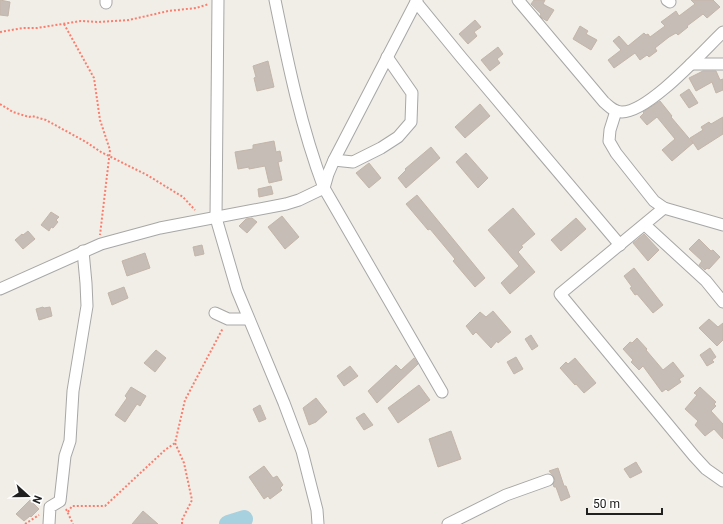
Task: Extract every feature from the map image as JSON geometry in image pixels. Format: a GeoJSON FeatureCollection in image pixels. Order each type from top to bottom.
{"type":"FeatureCollection","features":[{"type":"Feature","properties":{"kind":"street"},"geometry":{"type":"LineString","coordinates":[[275,0],[301,120],[312,158],[324,188],[442,392]]}},
{"type":"Feature","properties":{"kind":"street"},"geometry":{"type":"LineString","coordinates":[[218,1],[210,218],[248,319],[302,451],[318,524]]}},
{"type":"Feature","properties":{"kind":"street"},"geometry":{"type":"LineString","coordinates":[[0,289],[101,244],[160,228],[286,204],[299,200],[324,188],[334,160],[416,1],[461,57],[620,245]]}},
{"type":"Feature","properties":{"kind":"street"},"geometry":{"type":"LineString","coordinates":[[524,2],[604,102],[616,111],[632,111],[662,90],[723,32]]}},
{"type":"Feature","properties":{"kind":"street"},"geometry":{"type":"LineString","coordinates":[[334,160],[353,162],[381,148],[398,137],[411,122],[412,93],[388,57]]}},
{"type":"Feature","properties":{"kind":"street"},"geometry":{"type":"LineString","coordinates":[[691,64],[723,64]]}},
{"type":"Feature","properties":{"kind":"street"},"geometry":{"type":"LineString","coordinates":[[616,111],[610,130],[609,141],[616,153],[654,201],[664,208],[723,225]]}},
{"type":"Feature","properties":{"kind":"street"},"geometry":{"type":"LineString","coordinates":[[664,208],[560,294],[694,456],[706,469],[723,481]]}},
{"type":"Feature","properties":{"kind":"street"},"geometry":{"type":"LineString","coordinates":[[645,224],[706,280],[723,302]]}},
{"type":"Feature","properties":{"kind":"street"},"geometry":{"type":"LineString","coordinates":[[49,524],[50,507],[60,501],[66,456],[70,441],[73,391],[87,306],[83,251]]}},
{"type":"Feature","properties":{"kind":"street"},"geometry":{"type":"LineString","coordinates":[[215,313],[228,319],[248,319]]}},
{"type":"Feature","properties":{"kind":"street"},"geometry":{"type":"LineString","coordinates":[[448,524],[506,495],[548,480]]}},
{"type":"Feature","properties":{"kind":"path"},"geometry":{"type":"LineString","coordinates":[[0,32],[81,21],[99,22],[129,20],[168,11],[196,8],[218,1]]}},
{"type":"Feature","properties":{"kind":"path"},"geometry":{"type":"LineString","coordinates":[[64,24],[94,78],[100,120],[110,150],[101,219],[101,244]]}},
{"type":"Feature","properties":{"kind":"path"},"geometry":{"type":"LineString","coordinates":[[0,104],[13,112],[46,120],[86,142],[109,157],[147,175],[183,197],[210,218]]}},
{"type":"Feature","properties":{"kind":"path"},"geometry":{"type":"LineString","coordinates":[[182,524],[182,520],[192,500],[184,463],[175,443],[185,400],[228,319]]}},
{"type":"Feature","properties":{"kind":"path"},"geometry":{"type":"LineString","coordinates":[[68,512],[72,506],[105,506],[124,486],[175,443]]}},
{"type":"Feature","properties":{"kind":"path"},"geometry":{"type":"LineString","coordinates":[[60,501],[68,512],[72,524]]}},
{"type":"Feature","properties":{"kind":"path"},"geometry":{"type":"LineString","coordinates":[[25,524],[50,507]]}},
{"type":"Feature","properties":{"kind":"building"},"geometry":{"type":"Polygon","coordinates":[[[0,0],[10,2],[8,16],[0,15],[0,0]]]}},
{"type":"Feature","properties":{"kind":"building"},"geometry":{"type":"Polygon","coordinates":[[[534,0],[545,0],[543,4],[554,10],[547,21],[540,16],[541,14],[531,4],[534,0]]]}},
{"type":"Feature","properties":{"kind":"building"},"geometry":{"type":"Polygon","coordinates":[[[691,0],[713,0],[720,7],[707,18],[703,14],[678,35],[676,33],[669,37],[655,48],[657,51],[649,57],[647,55],[640,60],[635,53],[614,68],[608,60],[621,50],[613,41],[619,36],[628,46],[644,33],[646,35],[648,34],[650,37],[665,26],[661,22],[676,11],[679,16],[695,4],[691,0]]]}},
{"type":"Feature","properties":{"kind":"building"},"geometry":{"type":"Polygon","coordinates":[[[475,20],[481,27],[474,32],[477,36],[468,44],[459,34],[475,20]]]}},
{"type":"Feature","properties":{"kind":"building"},"geometry":{"type":"Polygon","coordinates":[[[580,26],[588,31],[586,34],[597,40],[591,50],[573,39],[580,26]]]}},
{"type":"Feature","properties":{"kind":"building"},"geometry":{"type":"Polygon","coordinates":[[[498,47],[503,54],[497,59],[500,63],[490,71],[481,60],[498,47]]]}},
{"type":"Feature","properties":{"kind":"building"},"geometry":{"type":"Polygon","coordinates":[[[268,61],[274,87],[257,91],[254,78],[256,77],[253,66],[268,61]]]}},
{"type":"Feature","properties":{"kind":"building"},"geometry":{"type":"Polygon","coordinates":[[[703,71],[716,71],[720,80],[723,79],[723,90],[716,93],[712,82],[696,91],[689,78],[703,71]]]}},
{"type":"Feature","properties":{"kind":"building"},"geometry":{"type":"Polygon","coordinates":[[[689,89],[698,103],[689,108],[680,95],[689,89]]]}},
{"type":"Feature","properties":{"kind":"building"},"geometry":{"type":"Polygon","coordinates":[[[660,101],[672,116],[671,117],[693,143],[672,161],[662,150],[675,139],[657,117],[647,125],[640,117],[644,113],[643,112],[660,101]]]}},
{"type":"Feature","properties":{"kind":"building"},"geometry":{"type":"Polygon","coordinates":[[[480,104],[490,116],[465,138],[455,127],[480,104]]]}},
{"type":"Feature","properties":{"kind":"building"},"geometry":{"type":"Polygon","coordinates":[[[723,117],[723,134],[698,150],[690,138],[703,130],[701,127],[709,122],[711,124],[723,117]]]}},
{"type":"Feature","properties":{"kind":"building"},"geometry":{"type":"Polygon","coordinates":[[[274,141],[276,152],[280,151],[282,161],[278,162],[282,180],[269,183],[265,166],[249,169],[249,167],[238,169],[235,152],[253,149],[253,145],[274,141]]]}},
{"type":"Feature","properties":{"kind":"building"},"geometry":{"type":"Polygon","coordinates":[[[431,147],[440,158],[406,188],[398,178],[406,170],[405,169],[431,147]]]}},
{"type":"Feature","properties":{"kind":"building"},"geometry":{"type":"Polygon","coordinates":[[[466,153],[488,178],[478,188],[456,162],[466,153]]]}},
{"type":"Feature","properties":{"kind":"building"},"geometry":{"type":"Polygon","coordinates":[[[369,163],[381,178],[369,188],[356,173],[369,163]]]}},
{"type":"Feature","properties":{"kind":"building"},"geometry":{"type":"Polygon","coordinates":[[[271,186],[273,194],[259,197],[258,189],[271,186]]]}},
{"type":"Feature","properties":{"kind":"building"},"geometry":{"type":"Polygon","coordinates":[[[417,195],[485,278],[475,287],[453,261],[455,259],[430,229],[428,230],[406,204],[417,195]]]}},
{"type":"Feature","properties":{"kind":"building"},"geometry":{"type":"Polygon","coordinates":[[[513,208],[535,234],[521,246],[523,247],[518,252],[535,272],[510,294],[501,283],[519,266],[488,230],[513,208]]]}},
{"type":"Feature","properties":{"kind":"building"},"geometry":{"type":"Polygon","coordinates":[[[51,212],[59,217],[56,220],[58,222],[53,228],[51,227],[49,231],[41,225],[51,212]]]}},
{"type":"Feature","properties":{"kind":"building"},"geometry":{"type":"Polygon","coordinates":[[[282,216],[299,237],[285,249],[268,227],[282,216]]]}},
{"type":"Feature","properties":{"kind":"building"},"geometry":{"type":"Polygon","coordinates":[[[252,218],[257,222],[247,233],[239,226],[246,219],[252,218]]]}},
{"type":"Feature","properties":{"kind":"building"},"geometry":{"type":"Polygon","coordinates":[[[576,218],[586,229],[561,251],[551,240],[576,218]]]}},
{"type":"Feature","properties":{"kind":"building"},"geometry":{"type":"Polygon","coordinates":[[[28,231],[35,239],[23,249],[15,240],[28,231]]]}},
{"type":"Feature","properties":{"kind":"building"},"geometry":{"type":"Polygon","coordinates":[[[644,234],[659,250],[648,261],[633,243],[644,234]]]}},
{"type":"Feature","properties":{"kind":"building"},"geometry":{"type":"Polygon","coordinates":[[[699,239],[711,251],[713,250],[720,257],[709,269],[707,268],[705,270],[699,265],[702,261],[689,249],[699,239]]]}},
{"type":"Feature","properties":{"kind":"building"},"geometry":{"type":"Polygon","coordinates":[[[202,245],[204,254],[195,256],[193,247],[202,245]]]}},
{"type":"Feature","properties":{"kind":"building"},"geometry":{"type":"Polygon","coordinates":[[[145,253],[150,268],[127,276],[122,261],[145,253]]]}},
{"type":"Feature","properties":{"kind":"building"},"geometry":{"type":"Polygon","coordinates":[[[634,268],[663,305],[653,313],[637,294],[635,295],[630,288],[632,287],[624,276],[634,268]]]}},
{"type":"Feature","properties":{"kind":"building"},"geometry":{"type":"Polygon","coordinates":[[[124,287],[128,298],[112,305],[108,293],[124,287]]]}},
{"type":"Feature","properties":{"kind":"building"},"geometry":{"type":"Polygon","coordinates":[[[50,307],[52,316],[39,320],[36,309],[50,307]]]}},
{"type":"Feature","properties":{"kind":"building"},"geometry":{"type":"Polygon","coordinates":[[[493,311],[511,332],[498,343],[497,341],[491,348],[476,332],[473,335],[466,326],[480,312],[486,317],[493,311]]]}},
{"type":"Feature","properties":{"kind":"building"},"geometry":{"type":"Polygon","coordinates":[[[709,319],[718,327],[723,323],[723,340],[717,346],[699,328],[709,319]]]}},
{"type":"Feature","properties":{"kind":"building"},"geometry":{"type":"Polygon","coordinates":[[[531,335],[538,346],[532,350],[525,339],[531,335]]]}},
{"type":"Feature","properties":{"kind":"building"},"geometry":{"type":"Polygon","coordinates":[[[637,338],[663,370],[673,362],[684,376],[679,379],[681,382],[668,391],[666,389],[662,392],[643,366],[639,370],[631,362],[633,360],[623,349],[637,338]]]}},
{"type":"Feature","properties":{"kind":"building"},"geometry":{"type":"Polygon","coordinates":[[[710,348],[716,357],[712,360],[714,362],[707,366],[700,355],[710,348]]]}},
{"type":"Feature","properties":{"kind":"building"},"geometry":{"type":"Polygon","coordinates":[[[156,350],[166,358],[155,372],[144,363],[156,350]]]}},
{"type":"Feature","properties":{"kind":"building"},"geometry":{"type":"Polygon","coordinates":[[[516,357],[523,369],[514,374],[507,362],[516,357]]]}},
{"type":"Feature","properties":{"kind":"building"},"geometry":{"type":"Polygon","coordinates":[[[414,358],[418,364],[377,403],[368,391],[396,365],[401,370],[414,358]]]}},
{"type":"Feature","properties":{"kind":"building"},"geometry":{"type":"Polygon","coordinates":[[[575,358],[596,383],[584,393],[560,368],[566,362],[568,364],[575,358]]]}},
{"type":"Feature","properties":{"kind":"building"},"geometry":{"type":"Polygon","coordinates":[[[350,366],[358,376],[344,386],[337,376],[350,366]]]}},
{"type":"Feature","properties":{"kind":"building"},"geometry":{"type":"Polygon","coordinates":[[[419,385],[430,400],[398,423],[388,408],[419,385]]]}},
{"type":"Feature","properties":{"kind":"building"},"geometry":{"type":"Polygon","coordinates":[[[131,387],[146,396],[140,406],[137,404],[125,422],[115,415],[127,398],[125,396],[131,387]]]}},
{"type":"Feature","properties":{"kind":"building"},"geometry":{"type":"Polygon","coordinates":[[[700,387],[716,402],[714,404],[716,406],[711,411],[723,424],[723,439],[714,429],[705,436],[695,425],[698,421],[685,409],[697,395],[694,393],[700,387]]]}},
{"type":"Feature","properties":{"kind":"building"},"geometry":{"type":"Polygon","coordinates":[[[316,398],[327,412],[316,422],[309,425],[303,408],[316,398]]]}},
{"type":"Feature","properties":{"kind":"building"},"geometry":{"type":"Polygon","coordinates":[[[260,405],[266,419],[259,422],[253,409],[260,405]]]}},
{"type":"Feature","properties":{"kind":"building"},"geometry":{"type":"Polygon","coordinates":[[[364,413],[373,425],[364,430],[356,418],[364,413]]]}},
{"type":"Feature","properties":{"kind":"building"},"geometry":{"type":"Polygon","coordinates":[[[451,431],[461,459],[438,467],[429,439],[451,431]]]}},
{"type":"Feature","properties":{"kind":"building"},"geometry":{"type":"Polygon","coordinates":[[[636,462],[642,472],[630,478],[624,469],[636,462]]]}},
{"type":"Feature","properties":{"kind":"building"},"geometry":{"type":"Polygon","coordinates":[[[264,466],[273,478],[277,476],[283,485],[280,488],[282,490],[270,499],[268,496],[264,499],[249,477],[264,466]]]}},
{"type":"Feature","properties":{"kind":"building"},"geometry":{"type":"Polygon","coordinates":[[[558,468],[564,486],[566,486],[570,497],[561,501],[556,487],[554,487],[553,484],[555,481],[554,477],[549,471],[558,468]]]}},
{"type":"Feature","properties":{"kind":"building"},"geometry":{"type":"Polygon","coordinates":[[[30,500],[39,509],[31,517],[30,516],[24,521],[16,514],[30,500]]]}},
{"type":"Feature","properties":{"kind":"building"},"geometry":{"type":"Polygon","coordinates":[[[143,511],[158,524],[132,524],[143,511]]]}},
{"type":"Feature","properties":{"kind":"waterway"},"geometry":{"type":"LineString","coordinates":[[228,524],[244,519]]}}]}
